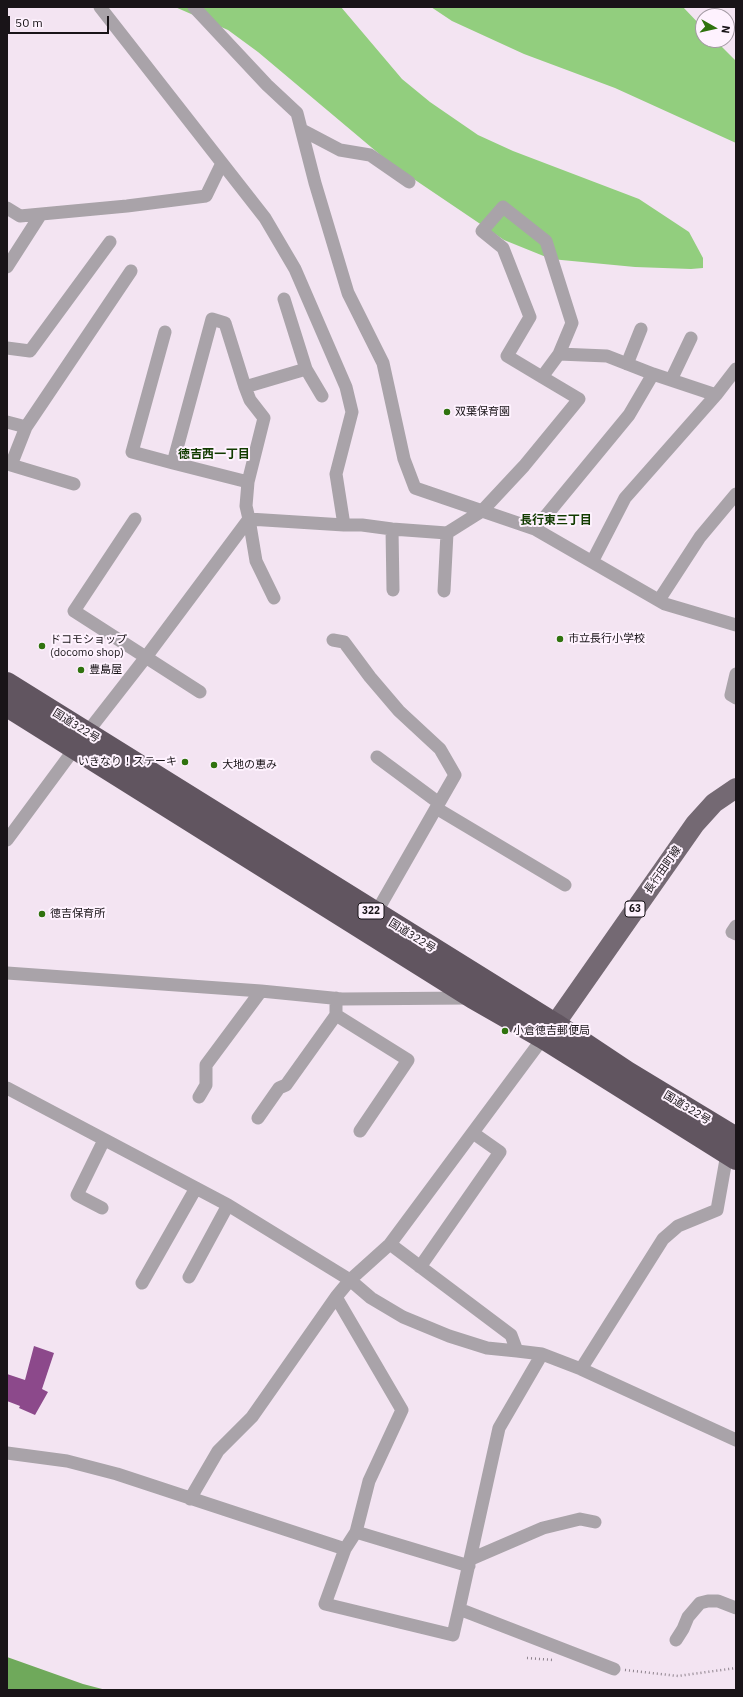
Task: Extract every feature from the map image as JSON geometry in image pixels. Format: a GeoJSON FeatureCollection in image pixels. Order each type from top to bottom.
{"type":"FeatureCollection","features":[{"type":"Feature","properties":{"kind":"highway","name":"国道322号"},"geometry":{"type":"LineString","coordinates":[[7,683],[81,740],[473,998],[549,1031],[627,1072],[734,1145]]}},
{"type":"Feature","properties":{"kind":"highway","name":"国道322号"},"geometry":{"type":"LineString","coordinates":[[7,706],[81,740],[376,913],[549,1031]]}},
{"type":"Feature","properties":{"kind":"main road","name":"長行田町線"},"geometry":{"type":"LineString","coordinates":[[549,1031],[695,824],[714,804],[736,788]]}},
{"type":"Feature","properties":{"kind":"street"},"geometry":{"type":"LineString","coordinates":[[100,7],[265,218],[295,269],[346,387],[352,412],[336,474],[344,525]]}},
{"type":"Feature","properties":{"kind":"street"},"geometry":{"type":"LineString","coordinates":[[194,7],[267,85],[297,113],[315,183],[348,293],[383,363],[404,459],[415,488],[535,529],[665,604],[736,625]]}},
{"type":"Feature","properties":{"kind":"street"},"geometry":{"type":"LineString","coordinates":[[302,130],[340,150],[370,155],[410,182]]}},
{"type":"Feature","properties":{"kind":"street"},"geometry":{"type":"LineString","coordinates":[[7,208],[20,216],[127,206],[206,196],[222,163]]}},
{"type":"Feature","properties":{"kind":"street"},"geometry":{"type":"LineString","coordinates":[[249,518],[362,525],[447,533],[482,511],[524,466],[579,399],[542,377],[507,356],[530,317],[503,248],[482,231],[503,207],[546,241],[572,323],[559,354],[542,377]]}},
{"type":"Feature","properties":{"kind":"street"},"geometry":{"type":"LineString","coordinates":[[7,267],[41,214]]}},
{"type":"Feature","properties":{"kind":"street"},"geometry":{"type":"LineString","coordinates":[[7,348],[30,351],[110,242]]}},
{"type":"Feature","properties":{"kind":"street"},"geometry":{"type":"LineString","coordinates":[[74,484],[11,464],[26,427],[131,271]]}},
{"type":"Feature","properties":{"kind":"street"},"geometry":{"type":"LineString","coordinates":[[284,299],[306,369],[322,396]]}},
{"type":"Feature","properties":{"kind":"street"},"geometry":{"type":"LineString","coordinates":[[173,463],[212,319],[225,323],[250,400],[264,418],[248,482],[246,506],[256,561],[274,598]]}},
{"type":"Feature","properties":{"kind":"street"},"geometry":{"type":"LineString","coordinates":[[627,364],[641,328]]}},
{"type":"Feature","properties":{"kind":"street"},"geometry":{"type":"LineString","coordinates":[[166,332],[132,452],[248,482]]}},
{"type":"Feature","properties":{"kind":"street"},"geometry":{"type":"LineString","coordinates":[[671,380],[691,338]]}},
{"type":"Feature","properties":{"kind":"street"},"geometry":{"type":"LineString","coordinates":[[559,354],[607,356],[653,374],[716,395]]}},
{"type":"Feature","properties":{"kind":"street"},"geometry":{"type":"LineString","coordinates":[[592,562],[625,498],[716,395],[736,368]]}},
{"type":"Feature","properties":{"kind":"street"},"geometry":{"type":"LineString","coordinates":[[245,387],[306,369]]}},
{"type":"Feature","properties":{"kind":"street"},"geometry":{"type":"LineString","coordinates":[[535,529],[629,415],[653,374]]}},
{"type":"Feature","properties":{"kind":"street"},"geometry":{"type":"LineString","coordinates":[[7,422],[26,427]]}},
{"type":"Feature","properties":{"kind":"street"},"geometry":{"type":"LineString","coordinates":[[659,600],[700,537],[736,494]]}},
{"type":"Feature","properties":{"kind":"street"},"geometry":{"type":"LineString","coordinates":[[7,840],[249,518]]}},
{"type":"Feature","properties":{"kind":"street"},"geometry":{"type":"LineString","coordinates":[[135,519],[74,611],[200,692]]}},
{"type":"Feature","properties":{"kind":"street"},"geometry":{"type":"LineString","coordinates":[[392,529],[393,590]]}},
{"type":"Feature","properties":{"kind":"street"},"geometry":{"type":"LineString","coordinates":[[444,591],[447,533]]}},
{"type":"Feature","properties":{"kind":"street"},"geometry":{"type":"LineString","coordinates":[[333,640],[344,642],[399,712],[440,749],[455,775],[376,913]]}},
{"type":"Feature","properties":{"kind":"street"},"geometry":{"type":"LineString","coordinates":[[736,674],[731,695],[736,698]]}},
{"type":"Feature","properties":{"kind":"street"},"geometry":{"type":"LineString","coordinates":[[377,757],[438,805],[565,885]]}},
{"type":"Feature","properties":{"kind":"street"},"geometry":{"type":"LineString","coordinates":[[736,926],[732,932],[736,934]]}},
{"type":"Feature","properties":{"kind":"street"},"geometry":{"type":"LineString","coordinates":[[9,976],[261,991],[336,998],[473,998]]}},
{"type":"Feature","properties":{"kind":"street"},"geometry":{"type":"LineString","coordinates":[[199,1097],[206,1084],[206,1065],[261,991]]}},
{"type":"Feature","properties":{"kind":"street"},"geometry":{"type":"LineString","coordinates":[[258,1118],[280,1088],[286,1085],[336,1015],[336,998]]}},
{"type":"Feature","properties":{"kind":"street"},"geometry":{"type":"LineString","coordinates":[[336,1015],[408,1060],[360,1131]]}},
{"type":"Feature","properties":{"kind":"street"},"geometry":{"type":"LineString","coordinates":[[190,1499],[218,1451],[252,1417],[336,1297],[350,1280],[390,1244],[549,1031]]}},
{"type":"Feature","properties":{"kind":"street"},"geometry":{"type":"LineString","coordinates":[[7,1088],[228,1205],[350,1280],[371,1298],[403,1317],[449,1336],[487,1348],[542,1354],[581,1369],[736,1440]]}},
{"type":"Feature","properties":{"kind":"street"},"geometry":{"type":"LineString","coordinates":[[420,1267],[500,1152],[473,1133]]}},
{"type":"Feature","properties":{"kind":"street"},"geometry":{"type":"LineString","coordinates":[[102,1208],[76,1195],[104,1140]]}},
{"type":"Feature","properties":{"kind":"street"},"geometry":{"type":"LineString","coordinates":[[581,1369],[664,1239],[678,1226],[717,1210],[734,1145]]}},
{"type":"Feature","properties":{"kind":"street"},"geometry":{"type":"LineString","coordinates":[[142,1282],[196,1188]]}},
{"type":"Feature","properties":{"kind":"street"},"geometry":{"type":"LineString","coordinates":[[189,1277],[228,1205]]}},
{"type":"Feature","properties":{"kind":"street"},"geometry":{"type":"LineString","coordinates":[[390,1244],[511,1335],[517,1351]]}},
{"type":"Feature","properties":{"kind":"street"},"geometry":{"type":"LineString","coordinates":[[336,1297],[402,1410],[369,1481],[356,1532],[345,1549],[326,1604],[453,1635],[499,1428],[542,1354]]}},
{"type":"Feature","properties":{"kind":"street"},"geometry":{"type":"LineString","coordinates":[[7,1453],[67,1461],[117,1474],[345,1549]]}},
{"type":"Feature","properties":{"kind":"street"},"geometry":{"type":"LineString","coordinates":[[356,1532],[470,1562],[543,1528],[580,1519],[595,1522]]}},
{"type":"Feature","properties":{"kind":"street"},"geometry":{"type":"LineString","coordinates":[[676,1640],[688,1617],[700,1603],[718,1601],[736,1608]]}},
{"type":"Feature","properties":{"kind":"street"},"geometry":{"type":"LineString","coordinates":[[459,1609],[614,1668]]}},
{"type":"Feature","properties":{"kind":"path"},"geometry":{"type":"LineString","coordinates":[[527,1658],[556,1661]]}},
{"type":"Feature","properties":{"kind":"path"},"geometry":{"type":"LineString","coordinates":[[614,1668],[678,1676],[736,1668]]}},
{"type":"Feature","properties":{"kind":"shaded area"},"geometry":{"type":"Polygon","coordinates":[[[175,7],[341,7],[402,79],[430,102],[478,135],[513,151],[639,199],[689,232],[703,258],[703,268],[635,267],[551,259],[504,240],[390,163],[258,52],[228,30],[175,7]]]}},
{"type":"Feature","properties":{"kind":"shaded area"},"geometry":{"type":"Polygon","coordinates":[[[431,7],[683,7],[695,20],[695,48],[723,48],[736,61],[736,143],[615,88],[524,54],[452,21],[431,7]]]}},
{"type":"Feature","properties":{"kind":"shaded area"},"geometry":{"type":"Polygon","coordinates":[[[7,1657],[83,1684],[106,1690],[7,1690],[7,1657]]]}},
{"type":"Feature","properties":{"kind":"building"},"geometry":{"type":"Polygon","coordinates":[[[34,1346],[54,1353],[42,1389],[48,1392],[35,1415],[19,1408],[20,1406],[7,1401],[7,1374],[25,1380],[34,1346]]]}},
{"type":"Feature","properties":{"kind":"place","name":"双葉保育園"},"geometry":{"type":"Point","coordinates":[447,412]}},
{"type":"Feature","properties":{"kind":"place","name":"市立長行小学校"},"geometry":{"type":"Point","coordinates":[560,639]}},
{"type":"Feature","properties":{"kind":"place","name":"ドコモショップ (docomo shop)"},"geometry":{"type":"Point","coordinates":[42,646]}},
{"type":"Feature","properties":{"kind":"place","name":"豊島屋"},"geometry":{"type":"Point","coordinates":[81,670]}},
{"type":"Feature","properties":{"kind":"place","name":"いきなり！ステーキ"},"geometry":{"type":"Point","coordinates":[185,762]}},
{"type":"Feature","properties":{"kind":"place","name":"大地の恵み"},"geometry":{"type":"Point","coordinates":[214,765]}},
{"type":"Feature","properties":{"kind":"place","name":"徳吉保育所"},"geometry":{"type":"Point","coordinates":[42,914]}},
{"type":"Feature","properties":{"kind":"place","name":"小倉徳吉郵便局"},"geometry":{"type":"Point","coordinates":[505,1031]}},
{"type":"Feature","properties":{"kind":"district","name":"徳吉西一丁目"},"geometry":{"type":"Point","coordinates":[214,455]}},
{"type":"Feature","properties":{"kind":"district","name":"長行東三丁目"},"geometry":{"type":"Point","coordinates":[556,521]}}]}
